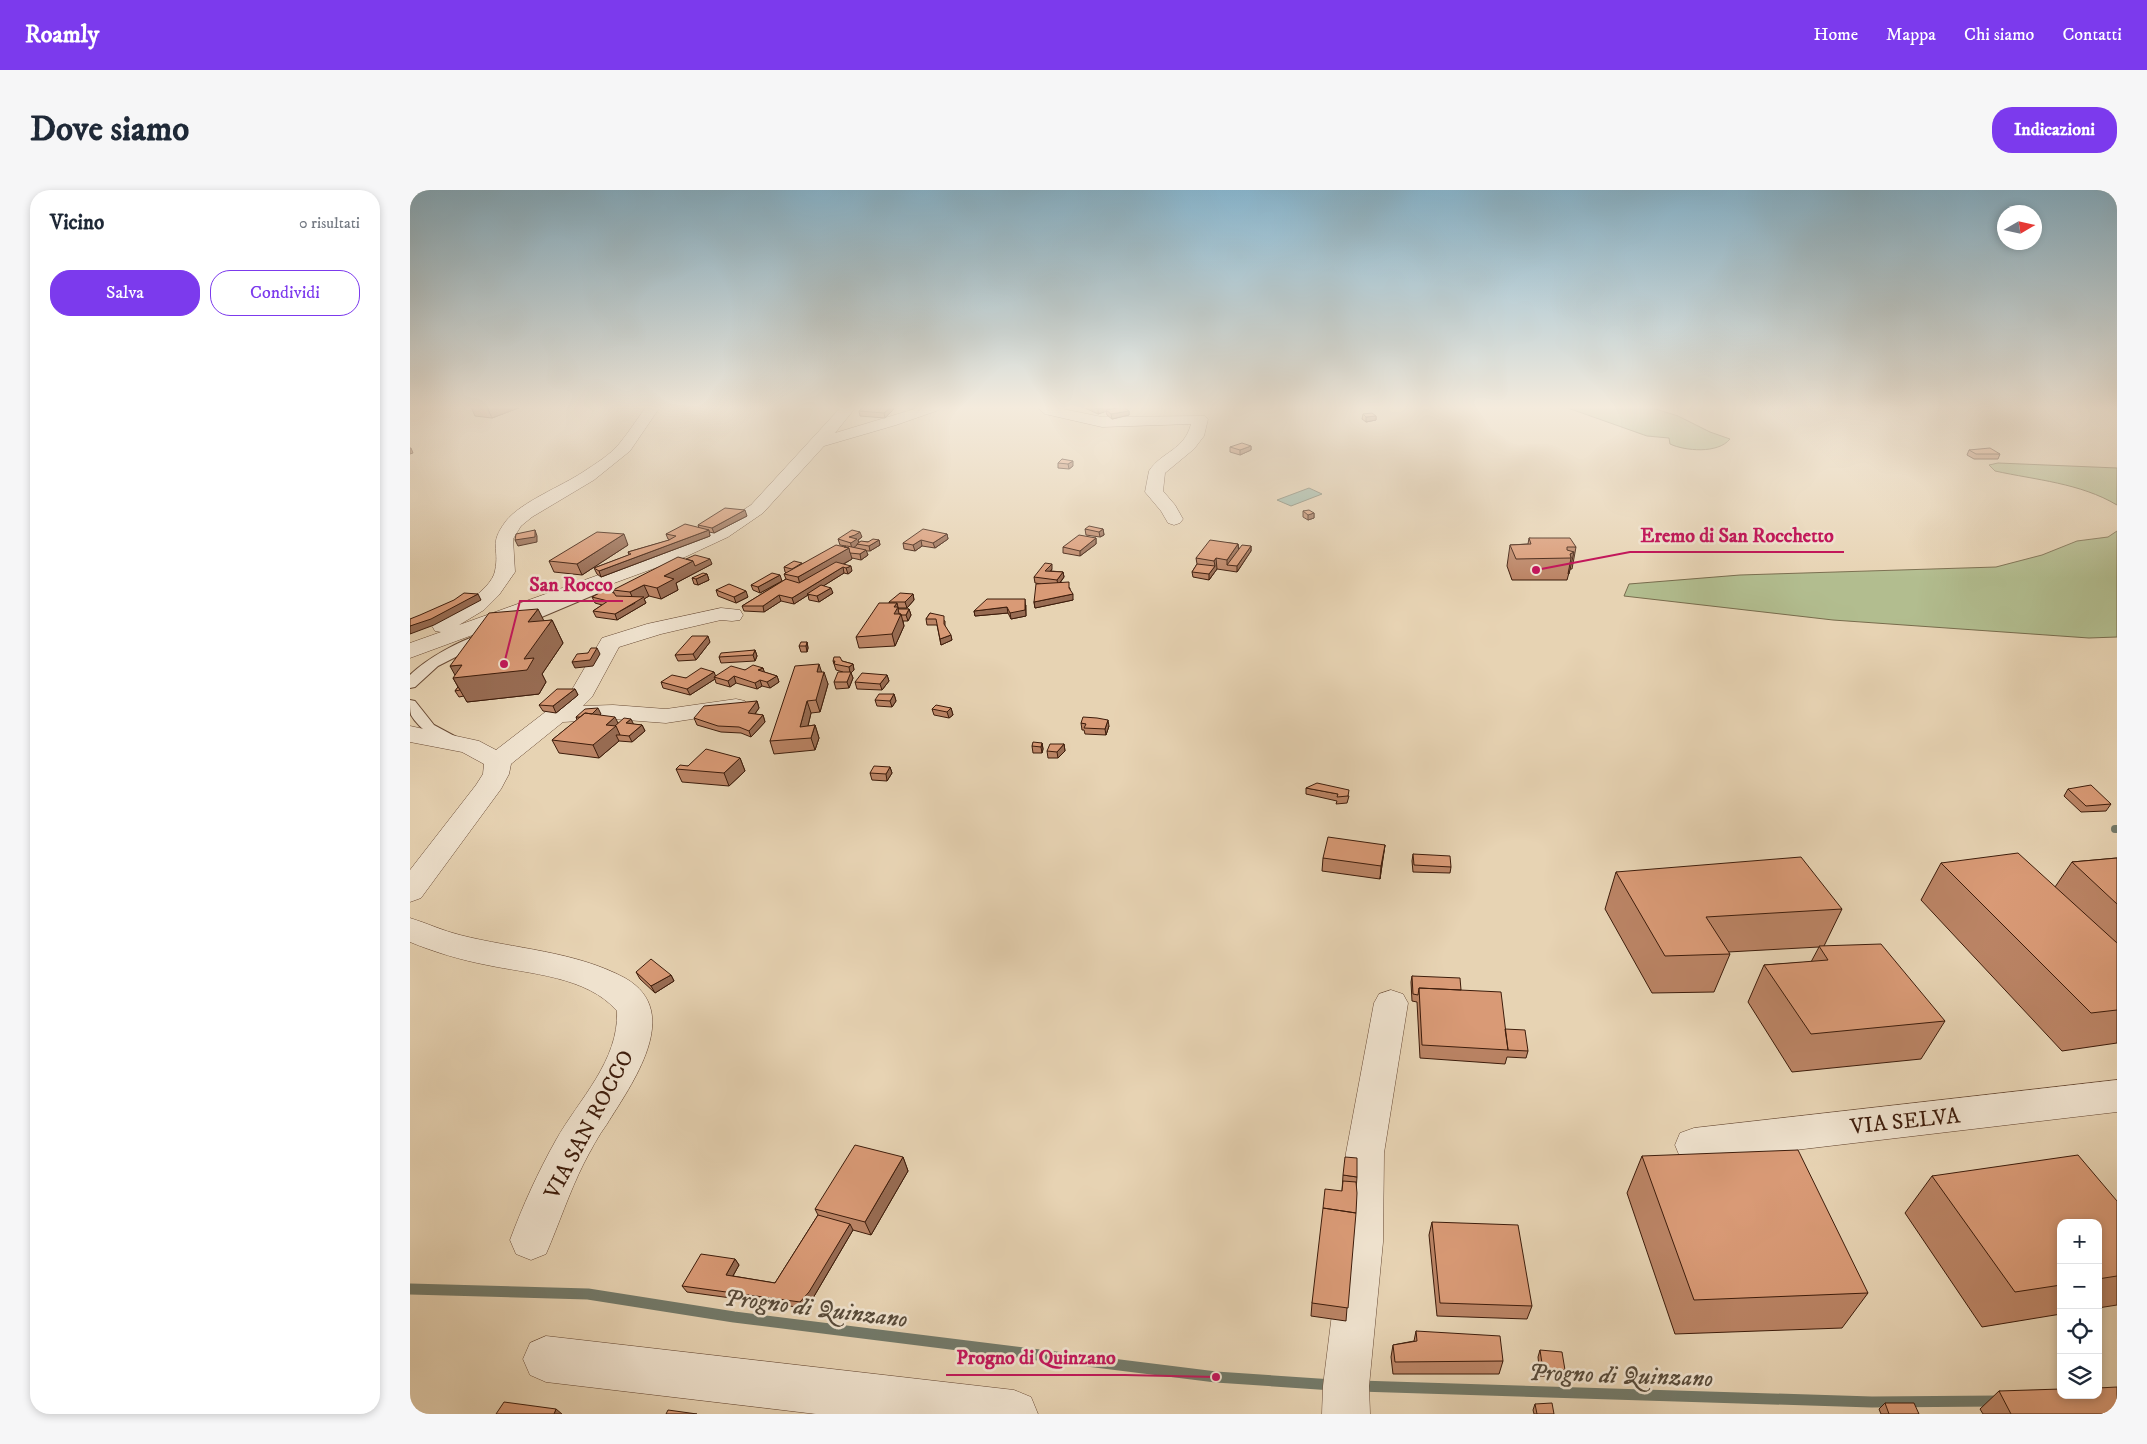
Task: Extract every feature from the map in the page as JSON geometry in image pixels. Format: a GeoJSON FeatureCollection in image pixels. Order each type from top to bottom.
{"type":"FeatureCollection","features":[{"type":"Feature","properties":{"kind":"street"},"geometry":{"type":"LineString","coordinates":[[410,640],[458,618],[487,596],[505,572],[504,539],[514,523],[526,512],[588,476],[604,464]]}},
{"type":"Feature","properties":{"kind":"street"},"geometry":{"type":"LineString","coordinates":[[410,651],[678,553],[721,533],[757,509],[798,464]]}},
{"type":"Feature","properties":{"kind":"street"},"geometry":{"type":"LineString","coordinates":[[1166,464],[1157,471],[1154,480],[1154,492],[1170,509],[1174,519]]}},
{"type":"Feature","properties":{"kind":"street"},"geometry":{"type":"LineString","coordinates":[[410,891],[429,864],[474,809],[496,774],[498,761],[580,697],[610,643],[664,627],[721,614],[732,615]]}},
{"type":"Feature","properties":{"kind":"street"},"geometry":{"type":"LineString","coordinates":[[558,715],[613,712],[666,716],[748,704]]}},
{"type":"Feature","properties":{"kind":"street"},"geometry":{"type":"LineString","coordinates":[[410,734],[470,746],[498,761]]}},
{"type":"Feature","properties":{"kind":"street","name":"VIA SAN ROCCO"},"geometry":{"type":"LineString","coordinates":[[410,930],[458,948],[576,972],[614,988],[634,1008],[634,1034],[620,1072],[587,1122],[565,1162],[538,1217],[531,1240]]}},
{"type":"Feature","properties":{"kind":"street"},"geometry":{"type":"LineString","coordinates":[[1346,1414],[1346,1386],[1362,1242],[1365,1153],[1391,1003]]}},
{"type":"Feature","properties":{"kind":"street","name":"VIA SELVA"},"geometry":{"type":"LineString","coordinates":[[1694,1144],[2117,1096]]}},
{"type":"Feature","properties":{"kind":"street"},"geometry":{"type":"LineString","coordinates":[[546,1359],[1014,1414]]}},
{"type":"Feature","properties":{"kind":"lane"},"geometry":{"type":"LineString","coordinates":[[410,684],[417,674],[456,651],[502,628],[630,575],[641,566]]}},
{"type":"Feature","properties":{"kind":"lane"},"geometry":{"type":"LineString","coordinates":[[410,704],[430,728],[458,744]]}},
{"type":"Feature","properties":{"kind":"green space"},"geometry":{"type":"Polygon","coordinates":[[[2025,464],[2117,468],[2117,505],[2073,487],[1995,471],[1989,465],[2025,464]]]}},
{"type":"Feature","properties":{"kind":"green space"},"geometry":{"type":"Polygon","coordinates":[[[2117,531],[2117,637],[2089,638],[1833,620],[1624,596],[1629,584],[1740,575],[1996,567],[2042,555],[2077,541],[2108,537],[2117,531]]]}},
{"type":"Feature","properties":{"kind":"shaded area"},"geometry":{"type":"Polygon","coordinates":[[[1309,488],[1322,494],[1291,506],[1277,500],[1309,488]]]}},
{"type":"Feature","properties":{"kind":"building"},"geometry":{"type":"Polygon","coordinates":[[[725,508],[745,510],[712,528],[698,525],[725,508]]]}},
{"type":"Feature","properties":{"kind":"building"},"geometry":{"type":"Polygon","coordinates":[[[1309,510],[1314,513],[1308,515],[1303,511],[1309,510]]]}},
{"type":"Feature","properties":{"kind":"building"},"geometry":{"type":"Polygon","coordinates":[[[685,524],[709,530],[599,571],[594,568],[631,554],[628,552],[669,540],[676,536],[666,534],[685,524]]]}},
{"type":"Feature","properties":{"kind":"building"},"geometry":{"type":"Polygon","coordinates":[[[1089,526],[1103,529],[1099,532],[1085,529],[1089,526]]]}},
{"type":"Feature","properties":{"kind":"building"},"geometry":{"type":"Polygon","coordinates":[[[923,529],[947,534],[933,543],[921,540],[913,545],[903,543],[923,529]]]}},
{"type":"Feature","properties":{"kind":"building"},"geometry":{"type":"Polygon","coordinates":[[[535,530],[535,537],[515,540],[516,534],[535,530]]]}},
{"type":"Feature","properties":{"kind":"building"},"geometry":{"type":"Polygon","coordinates":[[[852,530],[860,532],[849,537],[857,539],[851,543],[838,539],[852,530]]]}},
{"type":"Feature","properties":{"kind":"building"},"geometry":{"type":"Polygon","coordinates":[[[597,532],[624,534],[577,564],[549,561],[597,532]]]}},
{"type":"Feature","properties":{"kind":"building"},"geometry":{"type":"Polygon","coordinates":[[[1079,535],[1096,538],[1080,551],[1063,547],[1079,535]]]}},
{"type":"Feature","properties":{"kind":"building"},"geometry":{"type":"Polygon","coordinates":[[[1529,538],[1570,538],[1576,547],[1567,547],[1567,550],[1574,552],[1570,554],[1571,558],[1516,559],[1510,545],[1531,544],[1529,538]]]}},
{"type":"Feature","properties":{"kind":"building"},"geometry":{"type":"Polygon","coordinates":[[[873,539],[879,540],[869,546],[857,544],[861,541],[868,542],[873,539]]]}},
{"type":"Feature","properties":{"kind":"building"},"geometry":{"type":"Polygon","coordinates":[[[1210,540],[1238,544],[1227,560],[1216,558],[1214,561],[1196,558],[1210,540]]]}},
{"type":"Feature","properties":{"kind":"building"},"geometry":{"type":"Polygon","coordinates":[[[836,545],[849,548],[798,577],[784,574],[836,545]]]}},
{"type":"Feature","properties":{"kind":"building"},"geometry":{"type":"Polygon","coordinates":[[[1242,545],[1251,546],[1237,566],[1227,565],[1242,545]]]}},
{"type":"Feature","properties":{"kind":"building"},"geometry":{"type":"Polygon","coordinates":[[[844,547],[866,550],[860,554],[850,553],[849,548],[844,547]]]}},
{"type":"Feature","properties":{"kind":"building"},"geometry":{"type":"Polygon","coordinates":[[[695,555],[710,559],[695,566],[693,561],[686,559],[695,555]]]}},
{"type":"Feature","properties":{"kind":"building"},"geometry":{"type":"Polygon","coordinates":[[[678,557],[693,561],[664,576],[674,579],[657,588],[644,585],[630,592],[613,590],[678,557]]]}},
{"type":"Feature","properties":{"kind":"building"},"geometry":{"type":"Polygon","coordinates":[[[794,561],[802,563],[792,569],[784,567],[794,561]]]}},
{"type":"Feature","properties":{"kind":"building"},"geometry":{"type":"Polygon","coordinates":[[[836,562],[851,566],[843,567],[792,598],[779,595],[763,606],[742,606],[786,579],[799,583],[836,562]]]}},
{"type":"Feature","properties":{"kind":"building"},"geometry":{"type":"Polygon","coordinates":[[[1045,563],[1052,564],[1045,571],[1063,572],[1057,580],[1034,577],[1045,563]]]}},
{"type":"Feature","properties":{"kind":"building"},"geometry":{"type":"Polygon","coordinates":[[[1197,564],[1215,566],[1209,574],[1192,572],[1197,564]]]}},
{"type":"Feature","properties":{"kind":"building"},"geometry":{"type":"Polygon","coordinates":[[[703,573],[707,574],[696,579],[692,578],[703,573]]]}},
{"type":"Feature","properties":{"kind":"building"},"geometry":{"type":"Polygon","coordinates":[[[772,573],[780,575],[758,587],[751,585],[772,573]]]}},
{"type":"Feature","properties":{"kind":"building"},"geometry":{"type":"Polygon","coordinates":[[[1069,582],[1069,588],[1073,594],[1034,602],[1036,584],[1069,582]]]}},
{"type":"Feature","properties":{"kind":"building"},"geometry":{"type":"Polygon","coordinates":[[[729,584],[746,591],[734,597],[716,590],[729,584]]]}},
{"type":"Feature","properties":{"kind":"building"},"geometry":{"type":"Polygon","coordinates":[[[821,585],[831,588],[817,596],[807,594],[821,585]]]}},
{"type":"Feature","properties":{"kind":"building"},"geometry":{"type":"Polygon","coordinates":[[[605,590],[614,593],[616,596],[644,597],[615,614],[593,611],[608,601],[592,597],[605,590]]]}},
{"type":"Feature","properties":{"kind":"building"},"geometry":{"type":"Polygon","coordinates":[[[464,593],[478,594],[431,619],[410,626],[410,619],[454,600],[464,593]]]}},
{"type":"Feature","properties":{"kind":"building"},"geometry":{"type":"Polygon","coordinates":[[[900,593],[913,594],[905,602],[889,602],[900,593]]]}},
{"type":"Feature","properties":{"kind":"building"},"geometry":{"type":"Polygon","coordinates":[[[987,599],[1025,599],[1025,610],[1010,613],[1007,607],[974,611],[987,599]]]}},
{"type":"Feature","properties":{"kind":"building"},"geometry":{"type":"Polygon","coordinates":[[[879,603],[897,603],[894,607],[898,607],[894,614],[901,614],[892,634],[856,637],[879,603]]]}},
{"type":"Feature","properties":{"kind":"building"},"geometry":{"type":"Polygon","coordinates":[[[538,609],[528,622],[552,620],[524,659],[534,658],[527,670],[453,678],[462,665],[450,666],[489,613],[538,609]]]}},
{"type":"Feature","properties":{"kind":"building"},"geometry":{"type":"Polygon","coordinates":[[[898,609],[909,609],[906,615],[901,615],[898,609]]]}},
{"type":"Feature","properties":{"kind":"building"},"geometry":{"type":"Polygon","coordinates":[[[930,613],[944,616],[944,624],[951,635],[940,639],[936,619],[926,619],[930,613]]]}},
{"type":"Feature","properties":{"kind":"building"},"geometry":{"type":"Polygon","coordinates":[[[692,636],[708,636],[693,654],[675,655],[692,636]]]}},
{"type":"Feature","properties":{"kind":"building"},"geometry":{"type":"Polygon","coordinates":[[[801,642],[807,642],[806,646],[799,646],[801,642]]]}},
{"type":"Feature","properties":{"kind":"building"},"geometry":{"type":"Polygon","coordinates":[[[591,648],[597,648],[590,660],[572,662],[577,654],[588,653],[591,648]]]}},
{"type":"Feature","properties":{"kind":"building"},"geometry":{"type":"Polygon","coordinates":[[[755,650],[753,655],[719,657],[721,653],[755,650]]]}},
{"type":"Feature","properties":{"kind":"building"},"geometry":{"type":"Polygon","coordinates":[[[834,657],[840,657],[842,661],[853,664],[849,667],[834,664],[834,657]]]}},
{"type":"Feature","properties":{"kind":"building"},"geometry":{"type":"Polygon","coordinates":[[[819,664],[817,672],[824,672],[816,700],[807,701],[800,727],[815,725],[811,738],[770,741],[795,666],[819,664]]]}},
{"type":"Feature","properties":{"kind":"building"},"geometry":{"type":"Polygon","coordinates":[[[753,665],[763,668],[758,670],[777,676],[767,682],[760,680],[755,683],[734,676],[728,681],[714,677],[731,666],[745,670],[753,665]]]}},
{"type":"Feature","properties":{"kind":"building"},"geometry":{"type":"Polygon","coordinates":[[[701,668],[714,672],[687,689],[661,682],[672,675],[686,678],[701,668]]]}},
{"type":"Feature","properties":{"kind":"building"},"geometry":{"type":"Polygon","coordinates":[[[838,672],[851,672],[847,682],[834,682],[838,672]]]}},
{"type":"Feature","properties":{"kind":"building"},"geometry":{"type":"Polygon","coordinates":[[[862,673],[887,675],[880,684],[855,682],[862,673]]]}},
{"type":"Feature","properties":{"kind":"building"},"geometry":{"type":"Polygon","coordinates":[[[557,689],[575,689],[553,706],[539,705],[557,689]]]}},
{"type":"Feature","properties":{"kind":"building"},"geometry":{"type":"Polygon","coordinates":[[[879,694],[894,694],[890,701],[875,700],[879,694]]]}},
{"type":"Feature","properties":{"kind":"building"},"geometry":{"type":"Polygon","coordinates":[[[757,701],[748,713],[763,715],[749,731],[739,727],[718,726],[694,718],[704,706],[757,701]]]}},
{"type":"Feature","properties":{"kind":"building"},"geometry":{"type":"Polygon","coordinates":[[[936,705],[951,708],[947,712],[932,709],[936,705]]]}},
{"type":"Feature","properties":{"kind":"building"},"geometry":{"type":"Polygon","coordinates":[[[598,708],[592,714],[585,713],[580,717],[576,717],[585,709],[598,708]]]}},
{"type":"Feature","properties":{"kind":"building"},"geometry":{"type":"Polygon","coordinates":[[[585,713],[615,717],[606,725],[616,726],[593,745],[552,740],[585,713]]]}},
{"type":"Feature","properties":{"kind":"building"},"geometry":{"type":"Polygon","coordinates":[[[1083,717],[1108,720],[1105,729],[1084,728],[1086,724],[1081,723],[1083,717]]]}},
{"type":"Feature","properties":{"kind":"building"},"geometry":{"type":"Polygon","coordinates":[[[624,718],[631,719],[626,723],[642,725],[629,736],[620,735],[615,726],[624,718]]]}},
{"type":"Feature","properties":{"kind":"building"},"geometry":{"type":"Polygon","coordinates":[[[1033,742],[1042,743],[1041,747],[1032,746],[1033,742]]]}},
{"type":"Feature","properties":{"kind":"building"},"geometry":{"type":"Polygon","coordinates":[[[1050,744],[1064,744],[1057,752],[1047,751],[1050,744]]]}},
{"type":"Feature","properties":{"kind":"building"},"geometry":{"type":"Polygon","coordinates":[[[706,749],[740,758],[724,773],[676,769],[680,765],[688,766],[706,749]]]}},
{"type":"Feature","properties":{"kind":"building"},"geometry":{"type":"Polygon","coordinates":[[[874,766],[890,767],[886,774],[870,773],[874,766]]]}},
{"type":"Feature","properties":{"kind":"building"},"geometry":{"type":"Polygon","coordinates":[[[1317,783],[1349,790],[1348,796],[1337,797],[1338,794],[1306,788],[1317,783]]]}},
{"type":"Feature","properties":{"kind":"building"},"geometry":{"type":"Polygon","coordinates":[[[2091,785],[2111,804],[2086,806],[2068,789],[2091,785]]]}},
{"type":"Feature","properties":{"kind":"building"},"geometry":{"type":"Polygon","coordinates":[[[1328,837],[1385,845],[1381,866],[1323,858],[1328,837]]]}},
{"type":"Feature","properties":{"kind":"building"},"geometry":{"type":"Polygon","coordinates":[[[2018,853],[2117,943],[2117,1010],[2091,1013],[1941,863],[2018,853]]]}},
{"type":"Feature","properties":{"kind":"building"},"geometry":{"type":"Polygon","coordinates":[[[1413,854],[1450,856],[1451,867],[1414,865],[1413,854]]]}},
{"type":"Feature","properties":{"kind":"building"},"geometry":{"type":"Polygon","coordinates":[[[1801,857],[1842,909],[1706,917],[1730,954],[1665,956],[1616,872],[1801,857]]]}},
{"type":"Feature","properties":{"kind":"building"},"geometry":{"type":"Polygon","coordinates":[[[2117,858],[2117,904],[2072,862],[2117,858]]]}},
{"type":"Feature","properties":{"kind":"building"},"geometry":{"type":"Polygon","coordinates":[[[1881,944],[1945,1021],[1811,1034],[1764,965],[1828,960],[1819,946],[1881,944]]]}},
{"type":"Feature","properties":{"kind":"building"},"geometry":{"type":"Polygon","coordinates":[[[651,959],[671,975],[651,986],[636,972],[651,959]]]}},
{"type":"Feature","properties":{"kind":"building"},"geometry":{"type":"Polygon","coordinates":[[[1412,976],[1460,978],[1461,990],[1419,988],[1418,995],[1413,994],[1412,976]]]}},
{"type":"Feature","properties":{"kind":"building"},"geometry":{"type":"Polygon","coordinates":[[[1419,988],[1501,992],[1508,1050],[1422,1045],[1419,988]]]}},
{"type":"Feature","properties":{"kind":"building"},"geometry":{"type":"Polygon","coordinates":[[[1505,1029],[1525,1030],[1528,1051],[1508,1050],[1505,1029]]]}},
{"type":"Feature","properties":{"kind":"building"},"geometry":{"type":"Polygon","coordinates":[[[855,1145],[903,1157],[865,1222],[815,1209],[855,1145]]]}},
{"type":"Feature","properties":{"kind":"building"},"geometry":{"type":"Polygon","coordinates":[[[1798,1150],[1868,1293],[1694,1300],[1642,1156],[1798,1150]]]}},
{"type":"Feature","properties":{"kind":"building"},"geometry":{"type":"Polygon","coordinates":[[[2078,1155],[2117,1201],[2117,1276],[2102,1278],[2102,1219],[2057,1219],[2057,1286],[2015,1292],[1932,1176],[2078,1155]]]}},
{"type":"Feature","properties":{"kind":"building"},"geometry":{"type":"Polygon","coordinates":[[[1345,1157],[1357,1158],[1357,1177],[1343,1175],[1345,1157]]]}},
{"type":"Feature","properties":{"kind":"building"},"geometry":{"type":"Polygon","coordinates":[[[1343,1181],[1356,1182],[1356,1213],[1323,1208],[1325,1189],[1342,1191],[1343,1181]]]}},
{"type":"Feature","properties":{"kind":"building"},"geometry":{"type":"Polygon","coordinates":[[[1323,1208],[1356,1213],[1348,1308],[1312,1303],[1323,1208]]]}},
{"type":"Feature","properties":{"kind":"building"},"geometry":{"type":"Polygon","coordinates":[[[818,1215],[850,1224],[809,1292],[800,1302],[682,1286],[701,1254],[735,1259],[726,1275],[775,1283],[818,1215]]]}},
{"type":"Feature","properties":{"kind":"building"},"geometry":{"type":"Polygon","coordinates":[[[1432,1222],[1518,1225],[1532,1306],[1440,1303],[1432,1222]]]}},
{"type":"Feature","properties":{"kind":"building"},"geometry":{"type":"Polygon","coordinates":[[[1416,1331],[1500,1336],[1503,1361],[1395,1362],[1393,1345],[1417,1341],[1416,1331]]]}},
{"type":"Feature","properties":{"kind":"building"},"geometry":{"type":"Polygon","coordinates":[[[1540,1350],[1562,1352],[1565,1370],[1543,1370],[1540,1350]]]}},
{"type":"Feature","properties":{"kind":"building"},"geometry":{"type":"Polygon","coordinates":[[[2117,1387],[2117,1414],[2011,1414],[1999,1391],[2057,1389],[2057,1399],[2102,1399],[2102,1388],[2117,1387]]]}},
{"type":"Feature","properties":{"kind":"building"},"geometry":{"type":"Polygon","coordinates":[[[504,1402],[556,1409],[554,1414],[496,1414],[504,1402]]]}},
{"type":"Feature","properties":{"kind":"building"},"geometry":{"type":"Polygon","coordinates":[[[1552,1403],[1554,1414],[1537,1414],[1535,1404],[1552,1403]]]}},
{"type":"Feature","properties":{"kind":"building"},"geometry":{"type":"Polygon","coordinates":[[[1885,1403],[1914,1403],[1919,1414],[1889,1414],[1885,1403]]]}},
{"type":"Feature","properties":{"kind":"building"},"geometry":{"type":"Polygon","coordinates":[[[668,1410],[697,1414],[666,1414],[668,1410]]]}},
{"type":"Feature","properties":{"kind":"waterway","name":"Progno di Quinzano"},"geometry":{"type":"LineString","coordinates":[[410,1289],[588,1294],[734,1317],[1216,1377],[1333,1385]]}},
{"type":"Feature","properties":{"kind":"waterway","name":"Progno di Quinzano"},"geometry":{"type":"LineString","coordinates":[[1359,1386],[1872,1402],[1998,1401]]}},
{"type":"Feature","properties":{"kind":"place","name":"Eremo di San Rocchetto"},"geometry":{"type":"Point","coordinates":[1536,570]}},
{"type":"Feature","properties":{"kind":"place","name":"San Rocco"},"geometry":{"type":"Point","coordinates":[504,664]}},
{"type":"Feature","properties":{"kind":"place","name":"Progno di Quinzano"},"geometry":{"type":"Point","coordinates":[1216,1377]}}]}
